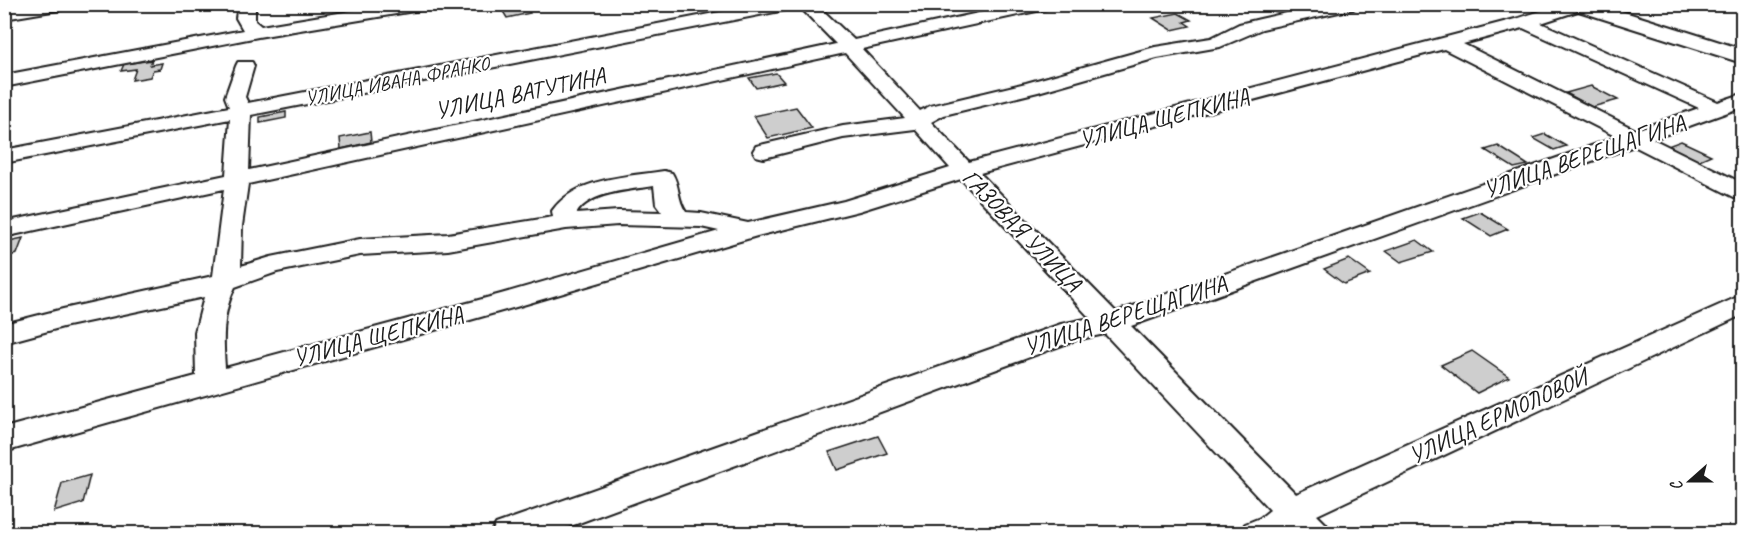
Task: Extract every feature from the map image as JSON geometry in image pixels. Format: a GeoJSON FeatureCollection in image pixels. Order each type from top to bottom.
{"type":"FeatureCollection","features":[{"type":"Feature","properties":{"kind":"main road"},"geometry":{"type":"LineString","coordinates":[[1577,5],[1743,56]]}},
{"type":"Feature","properties":{"kind":"street"},"geometry":{"type":"LineString","coordinates":[[4,14],[64,4]]}},
{"type":"Feature","properties":{"kind":"street"},"geometry":{"type":"LineString","coordinates":[[247,4],[243,18],[247,26],[258,32]]}},
{"type":"Feature","properties":{"kind":"street"},"geometry":{"type":"LineString","coordinates":[[4,81],[258,32],[426,4]]}},
{"type":"Feature","properties":{"kind":"street","name":"УЛИЦА ИВАНА ФРАНКО"},"geometry":{"type":"LineString","coordinates":[[4,157],[790,4]]}},
{"type":"Feature","properties":{"kind":"street","name":"ГАЗОВАЯ УЛИЦА"},"geometry":{"type":"LineString","coordinates":[[806,4],[1294,510],[1314,534]]}},
{"type":"Feature","properties":{"kind":"street","name":"УЛИЦА ВАТУТИНА"},"geometry":{"type":"LineString","coordinates":[[4,230],[751,70],[849,46],[1046,4]]}},
{"type":"Feature","properties":{"kind":"street"},"geometry":{"type":"LineString","coordinates":[[764,151],[843,132],[920,122],[928,114],[937,110],[1031,88],[1155,53],[1214,43],[1227,39],[1245,28],[1260,24],[1353,4]]}},
{"type":"Feature","properties":{"kind":"street","name":"УЛИЦА ЩЕПКИНА"},"geometry":{"type":"LineString","coordinates":[[4,440],[507,301],[750,230],[851,206],[997,161],[1447,43],[1577,5]]}},
{"type":"Feature","properties":{"kind":"street"},"geometry":{"type":"LineString","coordinates":[[1525,22],[1717,109]]}},
{"type":"Feature","properties":{"kind":"street"},"geometry":{"type":"LineString","coordinates":[[1447,43],[1743,192]]}},
{"type":"Feature","properties":{"kind":"street"},"geometry":{"type":"LineString","coordinates":[[211,381],[209,332],[216,299],[225,281],[229,265],[230,226],[237,181],[241,112],[235,98],[245,66]]}},
{"type":"Feature","properties":{"kind":"street","name":"УЛИЦА ВЕРЕЩАГИНА"},"geometry":{"type":"LineString","coordinates":[[508,534],[1071,331],[1112,323],[1743,100]]}},
{"type":"Feature","properties":{"kind":"street"},"geometry":{"type":"LineString","coordinates":[[566,222],[564,211],[573,201],[588,193],[664,178],[668,204],[678,218]]}},
{"type":"Feature","properties":{"kind":"street","name":"УЛИЦА ЩЕПКИНА"},"geometry":{"type":"LineString","coordinates":[[4,334],[63,318],[206,288],[271,265],[360,247],[448,242],[566,222],[618,218],[701,220],[750,230]]}},
{"type":"Feature","properties":{"kind":"street","name":"УЛИЦА ЕРМОЛОВОЙ"},"geometry":{"type":"LineString","coordinates":[[1257,534],[1272,528],[1294,510],[1743,304]]}},
{"type":"Feature","properties":{"kind":"building"},"geometry":{"type":"Polygon","coordinates":[[[524,4],[530,13],[507,18],[499,5],[524,4]]]}},
{"type":"Feature","properties":{"kind":"building"},"geometry":{"type":"Polygon","coordinates":[[[1178,13],[1191,20],[1184,22],[1190,26],[1172,30],[1153,18],[1178,13]]]}},
{"type":"Feature","properties":{"kind":"building"},"geometry":{"type":"Polygon","coordinates":[[[152,60],[150,65],[162,63],[160,69],[153,70],[150,77],[132,80],[136,69],[121,71],[124,64],[152,60]]]}},
{"type":"Feature","properties":{"kind":"building"},"geometry":{"type":"Polygon","coordinates":[[[776,73],[784,82],[756,88],[749,78],[776,73]]]}},
{"type":"Feature","properties":{"kind":"building"},"geometry":{"type":"Polygon","coordinates":[[[1591,86],[1618,100],[1592,107],[1566,93],[1591,86]]]}},
{"type":"Feature","properties":{"kind":"building"},"geometry":{"type":"Polygon","coordinates":[[[796,107],[812,128],[768,138],[754,116],[796,107]]]}},
{"type":"Feature","properties":{"kind":"building"},"geometry":{"type":"Polygon","coordinates":[[[286,112],[286,118],[260,123],[260,117],[286,112]]]}},
{"type":"Feature","properties":{"kind":"building"},"geometry":{"type":"Polygon","coordinates":[[[370,132],[371,142],[341,149],[340,138],[370,132]]]}},
{"type":"Feature","properties":{"kind":"building"},"geometry":{"type":"Polygon","coordinates":[[[1545,134],[1566,146],[1554,150],[1533,138],[1545,134]]]}},
{"type":"Feature","properties":{"kind":"building"},"geometry":{"type":"Polygon","coordinates":[[[1681,141],[1711,155],[1695,162],[1665,147],[1681,141]]]}},
{"type":"Feature","properties":{"kind":"building"},"geometry":{"type":"Polygon","coordinates":[[[1498,146],[1528,165],[1514,168],[1485,150],[1498,146]]]}},
{"type":"Feature","properties":{"kind":"building"},"geometry":{"type":"Polygon","coordinates":[[[1480,212],[1508,229],[1491,236],[1463,218],[1480,212]]]}},
{"type":"Feature","properties":{"kind":"building"},"geometry":{"type":"Polygon","coordinates":[[[23,238],[17,254],[4,257],[4,242],[23,238]]]}},
{"type":"Feature","properties":{"kind":"building"},"geometry":{"type":"Polygon","coordinates":[[[1417,240],[1433,252],[1401,262],[1386,251],[1417,240]]]}},
{"type":"Feature","properties":{"kind":"building"},"geometry":{"type":"Polygon","coordinates":[[[1349,259],[1370,274],[1344,284],[1324,269],[1349,259]]]}},
{"type":"Feature","properties":{"kind":"building"},"geometry":{"type":"Polygon","coordinates":[[[1472,351],[1509,377],[1477,393],[1441,365],[1472,351]]]}},
{"type":"Feature","properties":{"kind":"building"},"geometry":{"type":"Polygon","coordinates":[[[878,436],[887,453],[837,470],[829,452],[878,436]]]}},
{"type":"Feature","properties":{"kind":"building"},"geometry":{"type":"Polygon","coordinates":[[[90,475],[83,503],[54,512],[62,483],[90,475]]]}}]}
